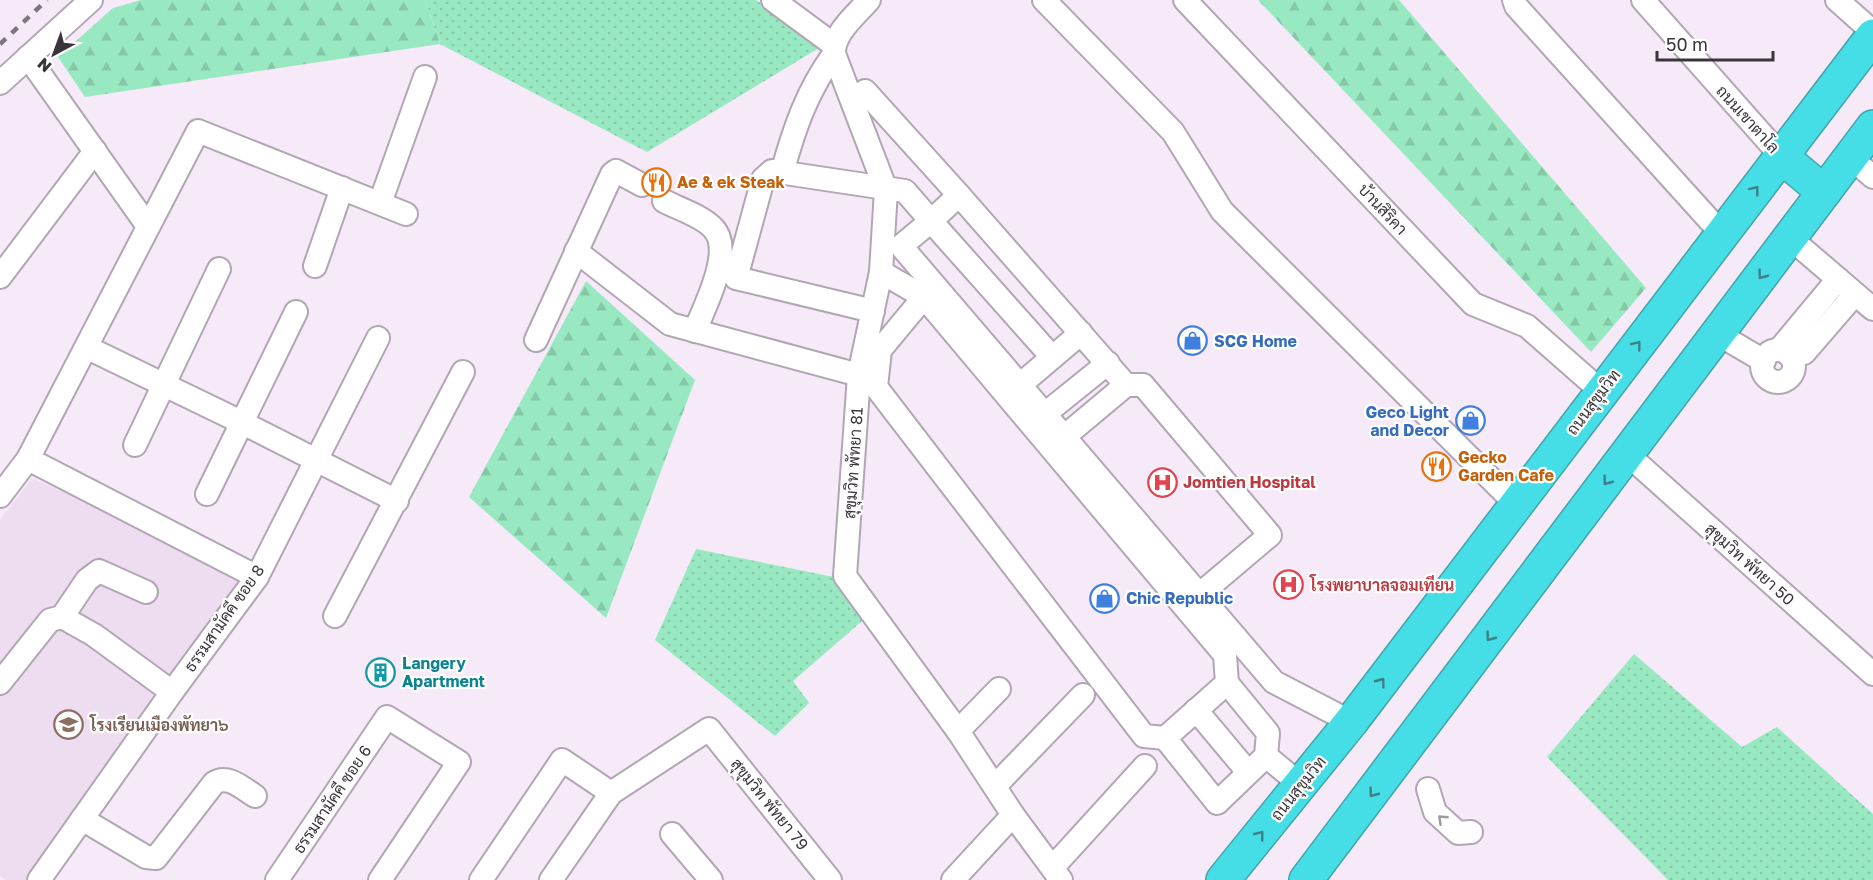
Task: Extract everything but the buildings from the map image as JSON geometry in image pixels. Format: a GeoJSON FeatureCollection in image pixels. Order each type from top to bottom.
{"type":"FeatureCollection","features":[{"type":"Feature","properties":{"kind":"highway","name":"ถนนสุขุมวิท"},"geometry":{"type":"LineString","coordinates":[[1223,880],[1351,722],[1782,157],[1873,34]]}},
{"type":"Feature","properties":{"kind":"highway"},"geometry":{"type":"LineString","coordinates":[[1306,880],[1824,192],[1862,167],[1873,127]]}},
{"type":"Feature","properties":{"kind":"highway"},"geometry":{"type":"LineString","coordinates":[[1782,157],[1824,192]]}},
{"type":"Feature","properties":{"kind":"street"},"geometry":{"type":"LineString","coordinates":[[0,83],[91,0]]}},
{"type":"Feature","properties":{"kind":"street"},"geometry":{"type":"LineString","coordinates":[[773,0],[834,50]]}},
{"type":"Feature","properties":{"kind":"street"},"geometry":{"type":"LineString","coordinates":[[782,173],[795,123],[818,76],[834,50],[841,32],[868,0]]}},
{"type":"Feature","properties":{"kind":"street"},"geometry":{"type":"LineString","coordinates":[[1044,0],[1173,132],[1222,211],[1516,504]]}},
{"type":"Feature","properties":{"kind":"street","name":"บ้านสิริคา"},"geometry":{"type":"LineString","coordinates":[[1185,0],[1473,304],[1527,326],[1601,392]]}},
{"type":"Feature","properties":{"kind":"street"},"geometry":{"type":"LineString","coordinates":[[1514,0],[1516,6],[1722,234]]}},
{"type":"Feature","properties":{"kind":"street","name":"ถนนเขาตาโล"},"geometry":{"type":"LineString","coordinates":[[1643,0],[1782,157]]}},
{"type":"Feature","properties":{"kind":"street"},"geometry":{"type":"LineString","coordinates":[[1837,0],[1873,34]]}},
{"type":"Feature","properties":{"kind":"street","name":"สุขุมวิท พัทยา 81"},"geometry":{"type":"LineString","coordinates":[[834,50],[886,190],[881,272],[859,375],[845,576],[958,731],[1014,815],[1057,873]]}},
{"type":"Feature","properties":{"kind":"street"},"geometry":{"type":"LineString","coordinates":[[28,57],[147,225]]}},
{"type":"Feature","properties":{"kind":"street"},"geometry":{"type":"LineString","coordinates":[[380,203],[425,77]]}},
{"type":"Feature","properties":{"kind":"street"},"geometry":{"type":"LineString","coordinates":[[865,91],[1126,385]]}},
{"type":"Feature","properties":{"kind":"street"},"geometry":{"type":"LineString","coordinates":[[0,496],[28,459],[88,348],[147,225],[198,131],[406,214]]}},
{"type":"Feature","properties":{"kind":"street"},"geometry":{"type":"LineString","coordinates":[[0,277],[94,151]]}},
{"type":"Feature","properties":{"kind":"street"},"geometry":{"type":"LineString","coordinates":[[536,340],[612,174],[616,171],[620,172],[642,185]]}},
{"type":"Feature","properties":{"kind":"street"},"geometry":{"type":"LineString","coordinates":[[873,311],[736,278],[763,179],[772,171],[886,190],[905,191],[1052,357]]}},
{"type":"Feature","properties":{"kind":"street"},"geometry":{"type":"LineString","coordinates":[[315,266],[342,188]]}},
{"type":"Feature","properties":{"kind":"street"},"geometry":{"type":"LineString","coordinates":[[959,195],[901,246],[1274,682],[1351,722]]}},
{"type":"Feature","properties":{"kind":"street"},"geometry":{"type":"LineString","coordinates":[[664,201],[712,227],[720,241],[718,272],[695,331]]}},
{"type":"Feature","properties":{"kind":"street"},"geometry":{"type":"LineString","coordinates":[[1790,238],[1873,309]]}},
{"type":"Feature","properties":{"kind":"street"},"geometry":{"type":"LineString","coordinates":[[576,251],[670,324],[859,375]]}},
{"type":"Feature","properties":{"kind":"street"},"geometry":{"type":"LineString","coordinates":[[135,445],[219,269]]}},
{"type":"Feature","properties":{"kind":"street"},"geometry":{"type":"LineString","coordinates":[[881,272],[924,297],[1225,655],[1227,682],[1268,733],[1266,756],[1217,803],[1165,738],[1144,736],[876,387],[880,350],[924,297]]}},
{"type":"Feature","properties":{"kind":"street"},"geometry":{"type":"LineString","coordinates":[[1718,334],[1778,356],[1847,286]]}},
{"type":"Feature","properties":{"kind":"street"},"geometry":{"type":"LineString","coordinates":[[207,494],[296,312]]}},
{"type":"Feature","properties":{"kind":"street"},"geometry":{"type":"LineString","coordinates":[[1021,384],[1081,333]]}},
{"type":"Feature","properties":{"kind":"street","name":"ธรรมสามัคคี ซอย 8"},"geometry":{"type":"LineString","coordinates":[[39,880],[172,692],[257,577],[378,338]]}},
{"type":"Feature","properties":{"kind":"street"},"geometry":{"type":"LineString","coordinates":[[88,348],[397,501]]}},
{"type":"Feature","properties":{"kind":"street"},"geometry":{"type":"LineString","coordinates":[[1046,413],[1108,363]]}},
{"type":"Feature","properties":{"kind":"street"},"geometry":{"type":"LineString","coordinates":[[335,616],[463,372]]}},
{"type":"Feature","properties":{"kind":"street"},"geometry":{"type":"LineString","coordinates":[[1065,436],[1126,385],[1143,385],[1270,535],[1199,595]]}},
{"type":"Feature","properties":{"kind":"street","name":"สุขุมวิท พัทยา 50"},"geometry":{"type":"LineString","coordinates":[[1627,454],[1873,674]]}},
{"type":"Feature","properties":{"kind":"street"},"geometry":{"type":"LineString","coordinates":[[28,459],[257,577]]}},
{"type":"Feature","properties":{"kind":"street"},"geometry":{"type":"LineString","coordinates":[[0,683],[50,620],[62,617],[93,573],[99,571],[146,592]]}},
{"type":"Feature","properties":{"kind":"street"},"geometry":{"type":"LineString","coordinates":[[62,617],[94,635],[172,692]]}},
{"type":"Feature","properties":{"kind":"street"},"geometry":{"type":"LineString","coordinates":[[1165,738],[1227,682]]}},
{"type":"Feature","properties":{"kind":"street"},"geometry":{"type":"LineString","coordinates":[[958,731],[999,689]]}},
{"type":"Feature","properties":{"kind":"street"},"geometry":{"type":"LineString","coordinates":[[995,786],[1083,695]]}},
{"type":"Feature","properties":{"kind":"street"},"geometry":{"type":"LineString","coordinates":[[1196,710],[1248,772]]}},
{"type":"Feature","properties":{"kind":"street","name":"ธรรมสามัคคี ซอย 6"},"geometry":{"type":"LineString","coordinates":[[277,880],[387,717],[459,762],[380,880]]}},
{"type":"Feature","properties":{"kind":"street","name":"สุขุมวิท พัทยา 79"},"geometry":{"type":"LineString","coordinates":[[611,793],[710,729],[830,880]]}},
{"type":"Feature","properties":{"kind":"street"},"geometry":{"type":"LineString","coordinates":[[1266,756],[1301,785]]}},
{"type":"Feature","properties":{"kind":"street"},"geometry":{"type":"LineString","coordinates":[[481,880],[562,760],[611,793],[551,880]]}},
{"type":"Feature","properties":{"kind":"street"},"geometry":{"type":"LineString","coordinates":[[1057,873],[1145,766]]}},
{"type":"Feature","properties":{"kind":"street"},"geometry":{"type":"LineString","coordinates":[[82,819],[146,857],[156,858],[214,783],[220,779],[229,780],[255,796]]}},
{"type":"Feature","properties":{"kind":"street"},"geometry":{"type":"LineString","coordinates":[[1428,789],[1434,812],[1458,833],[1471,832]]}},
{"type":"Feature","properties":{"kind":"street"},"geometry":{"type":"LineString","coordinates":[[953,880],[1014,815]]}},
{"type":"Feature","properties":{"kind":"street"},"geometry":{"type":"LineString","coordinates":[[672,834],[711,880]]}},
{"type":"Feature","properties":{"kind":"shaded area","name":"โรงเรียนเมืองพัทยา๖"},"geometry":{"type":"Polygon","coordinates":[[[32,478],[244,574],[28,880],[6,880],[0,876],[0,520],[32,478]]]}},
{"type":"Feature","properties":{"kind":"green space"},"geometry":{"type":"Polygon","coordinates":[[[141,0],[425,0],[440,44],[85,97],[58,57],[113,8],[141,0]]]}},
{"type":"Feature","properties":{"kind":"green space"},"geometry":{"type":"Polygon","coordinates":[[[425,0],[756,0],[824,45],[647,152],[440,44],[425,0]]]}},
{"type":"Feature","properties":{"kind":"green space"},"geometry":{"type":"Polygon","coordinates":[[[1258,0],[1399,0],[1646,288],[1591,352],[1258,0]]]}},
{"type":"Feature","properties":{"kind":"green space"},"geometry":{"type":"Polygon","coordinates":[[[586,281],[695,380],[606,618],[469,497],[586,281]]]}},
{"type":"Feature","properties":{"kind":"green space"},"geometry":{"type":"Polygon","coordinates":[[[696,549],[839,578],[869,615],[793,681],[809,703],[775,736],[655,640],[696,549]]]}},
{"type":"Feature","properties":{"kind":"green space"},"geometry":{"type":"Polygon","coordinates":[[[1634,654],[1742,747],[1777,727],[1873,814],[1873,880],[1668,880],[1547,757],[1634,654]]]}},
{"type":"Feature","properties":{"kind":"railway"},"geometry":{"type":"LineString","coordinates":[[0,44],[47,0]]}},
{"type":"Feature","properties":{"kind":"place","name":"Ae & ek Steak"},"geometry":{"type":"Point","coordinates":[656,182]}},
{"type":"Feature","properties":{"kind":"place","name":"SCG Home"},"geometry":{"type":"Point","coordinates":[1193,341]}},
{"type":"Feature","properties":{"kind":"place","name":"Geco Light and Decor"},"geometry":{"type":"Point","coordinates":[1470,421]}},
{"type":"Feature","properties":{"kind":"place","name":"Gecko Garden Cafe"},"geometry":{"type":"Point","coordinates":[1437,466]}},
{"type":"Feature","properties":{"kind":"place","name":"Jomtien Hospital"},"geometry":{"type":"Point","coordinates":[1162,482]}},
{"type":"Feature","properties":{"kind":"place","name":"โรงพยาบาลจอมเทียน"},"geometry":{"type":"Point","coordinates":[1289,585]}},
{"type":"Feature","properties":{"kind":"place","name":"Chic Republic"},"geometry":{"type":"Point","coordinates":[1105,598]}},
{"type":"Feature","properties":{"kind":"place","name":"Langery Apartment"},"geometry":{"type":"Point","coordinates":[381,672]}},
{"type":"Feature","properties":{"kind":"place","name":"โรงเรียนเมืองพัทยา๖"},"geometry":{"type":"Point","coordinates":[69,725]}}]}
